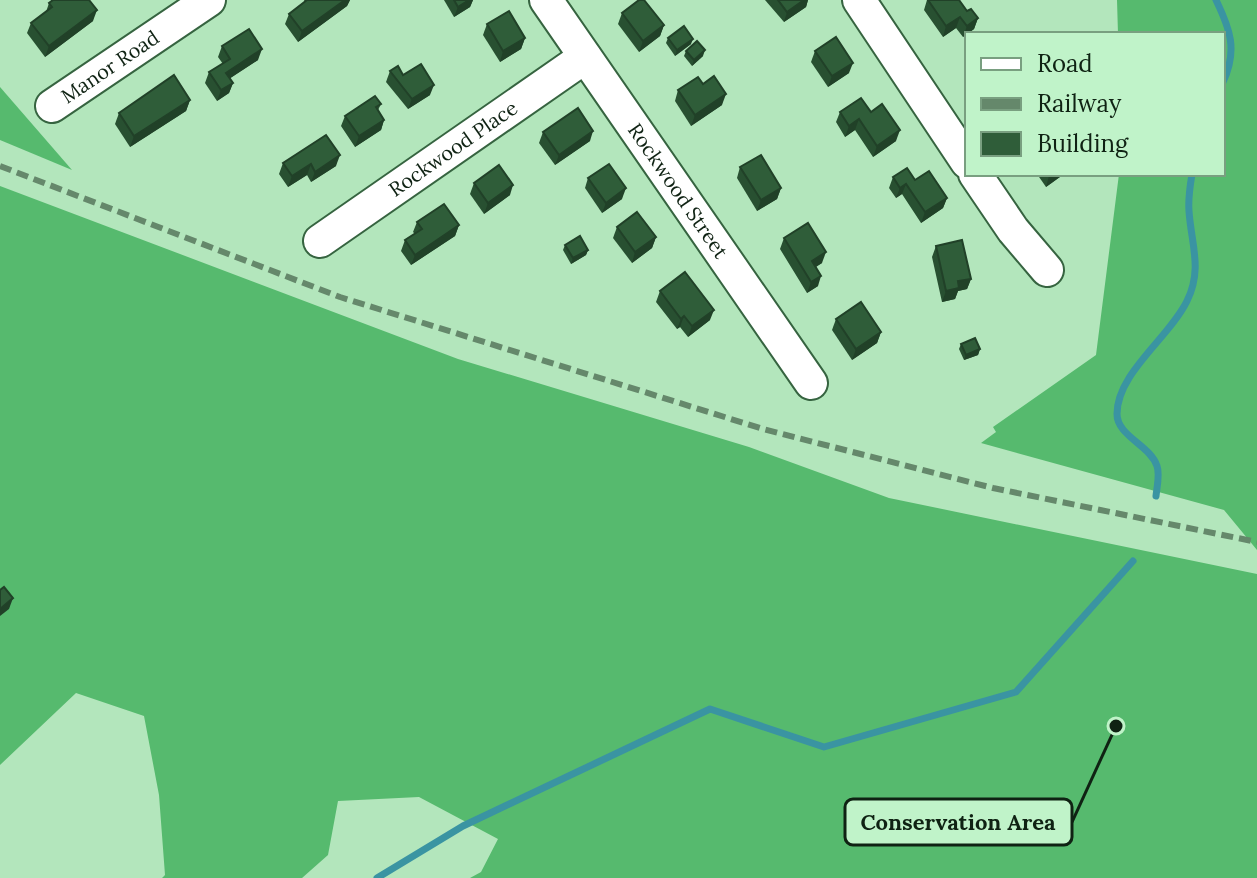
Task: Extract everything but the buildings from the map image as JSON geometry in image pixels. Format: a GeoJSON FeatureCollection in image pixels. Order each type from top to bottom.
{"type":"FeatureCollection","features":[{"type":"Feature","properties":{"kind":"street","name":"Rockwood Street"},"geometry":{"type":"LineString","coordinates":[[546,0],[811,383]]}},
{"type":"Feature","properties":{"kind":"street"},"geometry":{"type":"LineString","coordinates":[[859,0],[965,159]]}},
{"type":"Feature","properties":{"kind":"street","name":"Manor Road"},"geometry":{"type":"LineString","coordinates":[[52,106],[205,1]]}},
{"type":"Feature","properties":{"kind":"street","name":"Rockwood Place"},"geometry":{"type":"LineString","coordinates":[[320,241],[585,57]]}},
{"type":"Feature","properties":{"kind":"street"},"geometry":{"type":"LineString","coordinates":[[976,176],[1013,230],[1047,270]]}},
{"type":"Feature","properties":{"kind":"green space"},"geometry":{"type":"Polygon","coordinates":[[[1117,0],[1257,0],[1257,550],[1224,510],[981,443],[996,432],[993,427],[1096,355],[1119,176],[1225,176],[1225,32],[1118,32],[1117,0]]]}},
{"type":"Feature","properties":{"kind":"green space"},"geometry":{"type":"Polygon","coordinates":[[[0,87],[72,170],[0,140],[0,87]]]}},
{"type":"Feature","properties":{"kind":"green space"},"geometry":{"type":"Polygon","coordinates":[[[0,186],[458,359],[749,447],[889,498],[1257,574],[1257,878],[470,878],[481,872],[498,839],[419,797],[338,801],[328,855],[302,878],[162,878],[165,875],[159,795],[144,716],[76,693],[0,765],[0,186]]]}},
{"type":"Feature","properties":{"kind":"waterway"},"geometry":{"type":"LineString","coordinates":[[1216,0],[1230,40],[1230,60],[1225,77]]}},
{"type":"Feature","properties":{"kind":"waterway"},"geometry":{"type":"LineString","coordinates":[[1156,496],[1157,466],[1148,452],[1122,428],[1117,414],[1125,384],[1179,315],[1192,289],[1195,256],[1189,206],[1192,176]]}},
{"type":"Feature","properties":{"kind":"waterway"},"geometry":{"type":"LineString","coordinates":[[377,878],[463,826],[710,709],[824,747],[1016,692],[1133,561]]}},
{"type":"Feature","properties":{"kind":"railway"},"geometry":{"type":"LineString","coordinates":[[0,166],[340,297],[763,429],[993,488],[1257,542]]}},
{"type":"Feature","properties":{"kind":"place","name":"Conservation Area"},"geometry":{"type":"Point","coordinates":[1116,726]}}]}
